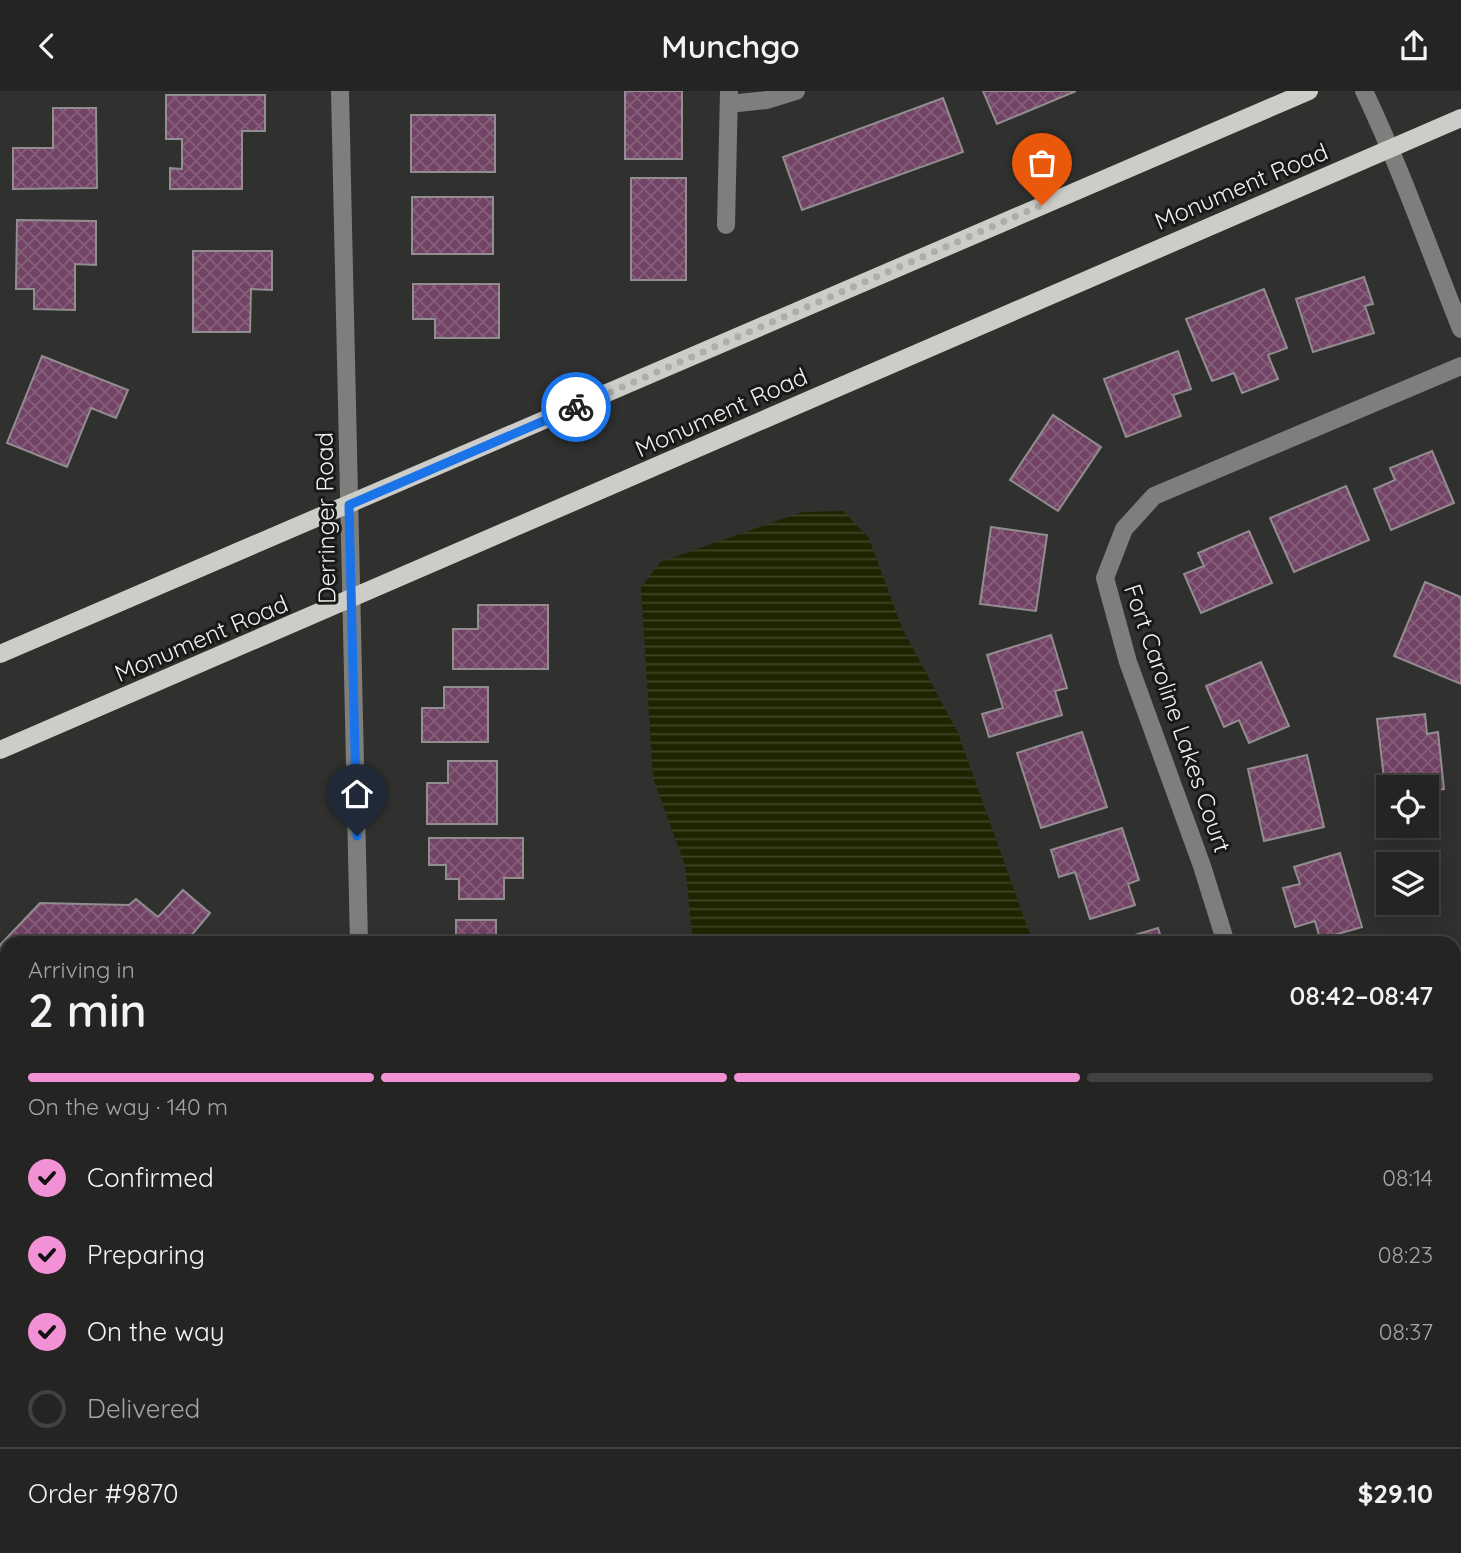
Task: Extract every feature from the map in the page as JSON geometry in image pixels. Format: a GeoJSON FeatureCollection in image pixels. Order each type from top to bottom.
{"type":"FeatureCollection","features":[{"type":"Feature","properties":{"kind":"main road"},"geometry":{"type":"LineString","coordinates":[[0,654],[1309,91]]}},
{"type":"Feature","properties":{"kind":"main road","name":"Monument Road"},"geometry":{"type":"LineString","coordinates":[[0,750],[1461,118]]}},
{"type":"Feature","properties":{"kind":"street","name":"Derringer Road"},"geometry":{"type":"LineString","coordinates":[[340,91],[359,936]]}},
{"type":"Feature","properties":{"kind":"street"},"geometry":{"type":"LineString","coordinates":[[726,225],[729,97],[767,100],[796,91]]}},
{"type":"Feature","properties":{"kind":"street"},"geometry":{"type":"LineString","coordinates":[[1364,91],[1391,148],[1461,329]]}},
{"type":"Feature","properties":{"kind":"street","name":"Fort Caroline Lakes Court"},"geometry":{"type":"LineString","coordinates":[[1224,936],[1202,866],[1128,662],[1105,578],[1124,529],[1154,496],[1461,366]]}},
{"type":"Feature","properties":{"kind":"shaded area"},"geometry":{"type":"Polygon","coordinates":[[[843,511],[869,538],[902,628],[958,733],[1030,936],[692,936],[685,866],[653,778],[641,588],[660,562],[802,512],[843,511]]]}},
{"type":"Feature","properties":{"kind":"building"},"geometry":{"type":"Polygon","coordinates":[[[625,91],[682,91],[682,159],[625,159],[625,91]]]}},
{"type":"Feature","properties":{"kind":"building"},"geometry":{"type":"Polygon","coordinates":[[[983,91],[1076,91],[997,124],[983,91]]]}},
{"type":"Feature","properties":{"kind":"building"},"geometry":{"type":"Polygon","coordinates":[[[166,95],[265,95],[265,131],[242,131],[242,189],[170,189],[170,168],[182,169],[182,139],[166,139],[166,95]]]}},
{"type":"Feature","properties":{"kind":"building"},"geometry":{"type":"Polygon","coordinates":[[[943,98],[963,152],[802,210],[783,157],[943,98]]]}},
{"type":"Feature","properties":{"kind":"building"},"geometry":{"type":"Polygon","coordinates":[[[53,108],[96,108],[97,188],[13,189],[13,148],[53,148],[53,108]]]}},
{"type":"Feature","properties":{"kind":"building"},"geometry":{"type":"Polygon","coordinates":[[[411,115],[495,115],[495,172],[411,172],[411,115]]]}},
{"type":"Feature","properties":{"kind":"building"},"geometry":{"type":"Polygon","coordinates":[[[631,178],[686,178],[686,280],[631,280],[631,178]]]}},
{"type":"Feature","properties":{"kind":"building"},"geometry":{"type":"Polygon","coordinates":[[[412,197],[493,197],[493,254],[412,254],[412,197]]]}},
{"type":"Feature","properties":{"kind":"building"},"geometry":{"type":"Polygon","coordinates":[[[17,220],[96,221],[96,265],[75,264],[75,310],[34,309],[34,289],[16,289],[17,220]]]}},
{"type":"Feature","properties":{"kind":"building"},"geometry":{"type":"Polygon","coordinates":[[[193,251],[272,251],[272,290],[251,289],[250,332],[193,332],[193,251]]]}},
{"type":"Feature","properties":{"kind":"building"},"geometry":{"type":"Polygon","coordinates":[[[1364,277],[1373,304],[1365,306],[1374,333],[1313,352],[1296,299],[1364,277]]]}},
{"type":"Feature","properties":{"kind":"building"},"geometry":{"type":"Polygon","coordinates":[[[413,284],[499,284],[499,338],[435,338],[435,319],[413,319],[413,284]]]}},
{"type":"Feature","properties":{"kind":"building"},"geometry":{"type":"Polygon","coordinates":[[[1264,289],[1287,348],[1268,355],[1278,379],[1242,393],[1234,373],[1212,381],[1186,319],[1264,289]]]}},
{"type":"Feature","properties":{"kind":"building"},"geometry":{"type":"Polygon","coordinates":[[[1178,351],[1191,389],[1173,395],[1181,416],[1126,437],[1104,379],[1178,351]]]}},
{"type":"Feature","properties":{"kind":"building"},"geometry":{"type":"Polygon","coordinates":[[[42,356],[128,390],[116,418],[91,408],[67,467],[7,443],[42,356]]]}},
{"type":"Feature","properties":{"kind":"building"},"geometry":{"type":"Polygon","coordinates":[[[1053,415],[1101,447],[1058,511],[1010,480],[1053,415]]]}},
{"type":"Feature","properties":{"kind":"building"},"geometry":{"type":"Polygon","coordinates":[[[1432,451],[1454,503],[1391,530],[1374,489],[1395,480],[1390,468],[1432,451]]]}},
{"type":"Feature","properties":{"kind":"building"},"geometry":{"type":"Polygon","coordinates":[[[1346,486],[1369,540],[1294,572],[1270,518],[1346,486]]]}},
{"type":"Feature","properties":{"kind":"building"},"geometry":{"type":"Polygon","coordinates":[[[991,527],[1047,535],[1036,611],[980,604],[991,527]]]}},
{"type":"Feature","properties":{"kind":"building"},"geometry":{"type":"Polygon","coordinates":[[[1249,531],[1272,583],[1201,613],[1184,574],[1204,566],[1198,553],[1249,531]]]}},
{"type":"Feature","properties":{"kind":"building"},"geometry":{"type":"Polygon","coordinates":[[[1425,582],[1461,597],[1461,684],[1394,656],[1425,582]]]}},
{"type":"Feature","properties":{"kind":"building"},"geometry":{"type":"Polygon","coordinates":[[[478,605],[548,605],[548,669],[453,669],[453,629],[478,629],[478,605]]]}},
{"type":"Feature","properties":{"kind":"building"},"geometry":{"type":"Polygon","coordinates":[[[1051,635],[1067,688],[1055,691],[1062,715],[989,737],[982,714],[1003,708],[987,655],[1051,635]]]}},
{"type":"Feature","properties":{"kind":"building"},"geometry":{"type":"Polygon","coordinates":[[[1261,662],[1289,726],[1249,743],[1239,720],[1224,727],[1206,686],[1261,662]]]}},
{"type":"Feature","properties":{"kind":"building"},"geometry":{"type":"Polygon","coordinates":[[[444,687],[488,687],[488,742],[422,742],[422,708],[444,708],[444,687]]]}},
{"type":"Feature","properties":{"kind":"building"},"geometry":{"type":"Polygon","coordinates":[[[1425,714],[1427,734],[1438,732],[1444,789],[1439,790],[1439,775],[1384,775],[1377,719],[1425,714]]]}},
{"type":"Feature","properties":{"kind":"building"},"geometry":{"type":"Polygon","coordinates":[[[1082,732],[1107,807],[1041,828],[1017,753],[1082,732]]]}},
{"type":"Feature","properties":{"kind":"building"},"geometry":{"type":"Polygon","coordinates":[[[1307,755],[1324,827],[1264,841],[1248,769],[1307,755]]]}},
{"type":"Feature","properties":{"kind":"building"},"geometry":{"type":"Polygon","coordinates":[[[448,761],[497,761],[497,824],[427,824],[427,783],[448,783],[448,761]]]}},
{"type":"Feature","properties":{"kind":"building"},"geometry":{"type":"Polygon","coordinates":[[[1122,828],[1139,880],[1128,884],[1135,905],[1090,919],[1075,872],[1059,877],[1051,850],[1122,828]]]}},
{"type":"Feature","properties":{"kind":"building"},"geometry":{"type":"Polygon","coordinates":[[[429,838],[523,838],[523,878],[504,878],[504,899],[459,899],[459,879],[446,879],[446,865],[429,865],[429,838]]]}},
{"type":"Feature","properties":{"kind":"building"},"geometry":{"type":"Polygon","coordinates":[[[1340,853],[1362,927],[1330,936],[1319,936],[1315,921],[1295,927],[1283,888],[1300,884],[1294,867],[1340,853]]]}},
{"type":"Feature","properties":{"kind":"building"},"geometry":{"type":"Polygon","coordinates":[[[183,890],[210,913],[191,936],[9,936],[40,903],[129,905],[136,899],[158,917],[183,890]]]}},
{"type":"Feature","properties":{"kind":"building"},"geometry":{"type":"Polygon","coordinates":[[[456,920],[496,920],[496,936],[456,936],[456,920]]]}},
{"type":"Feature","properties":{"kind":"building"},"geometry":{"type":"Polygon","coordinates":[[[1158,928],[1161,936],[1131,936],[1158,928]]]}},
{"type":"Feature","properties":{"kind":"way so far"},"geometry":{"type":"LineString","coordinates":[[576,407],[1042,205]]}},
{"type":"Feature","properties":{"kind":"route"},"geometry":{"type":"LineString","coordinates":[[357,836],[349,505],[576,407]]}}]}
